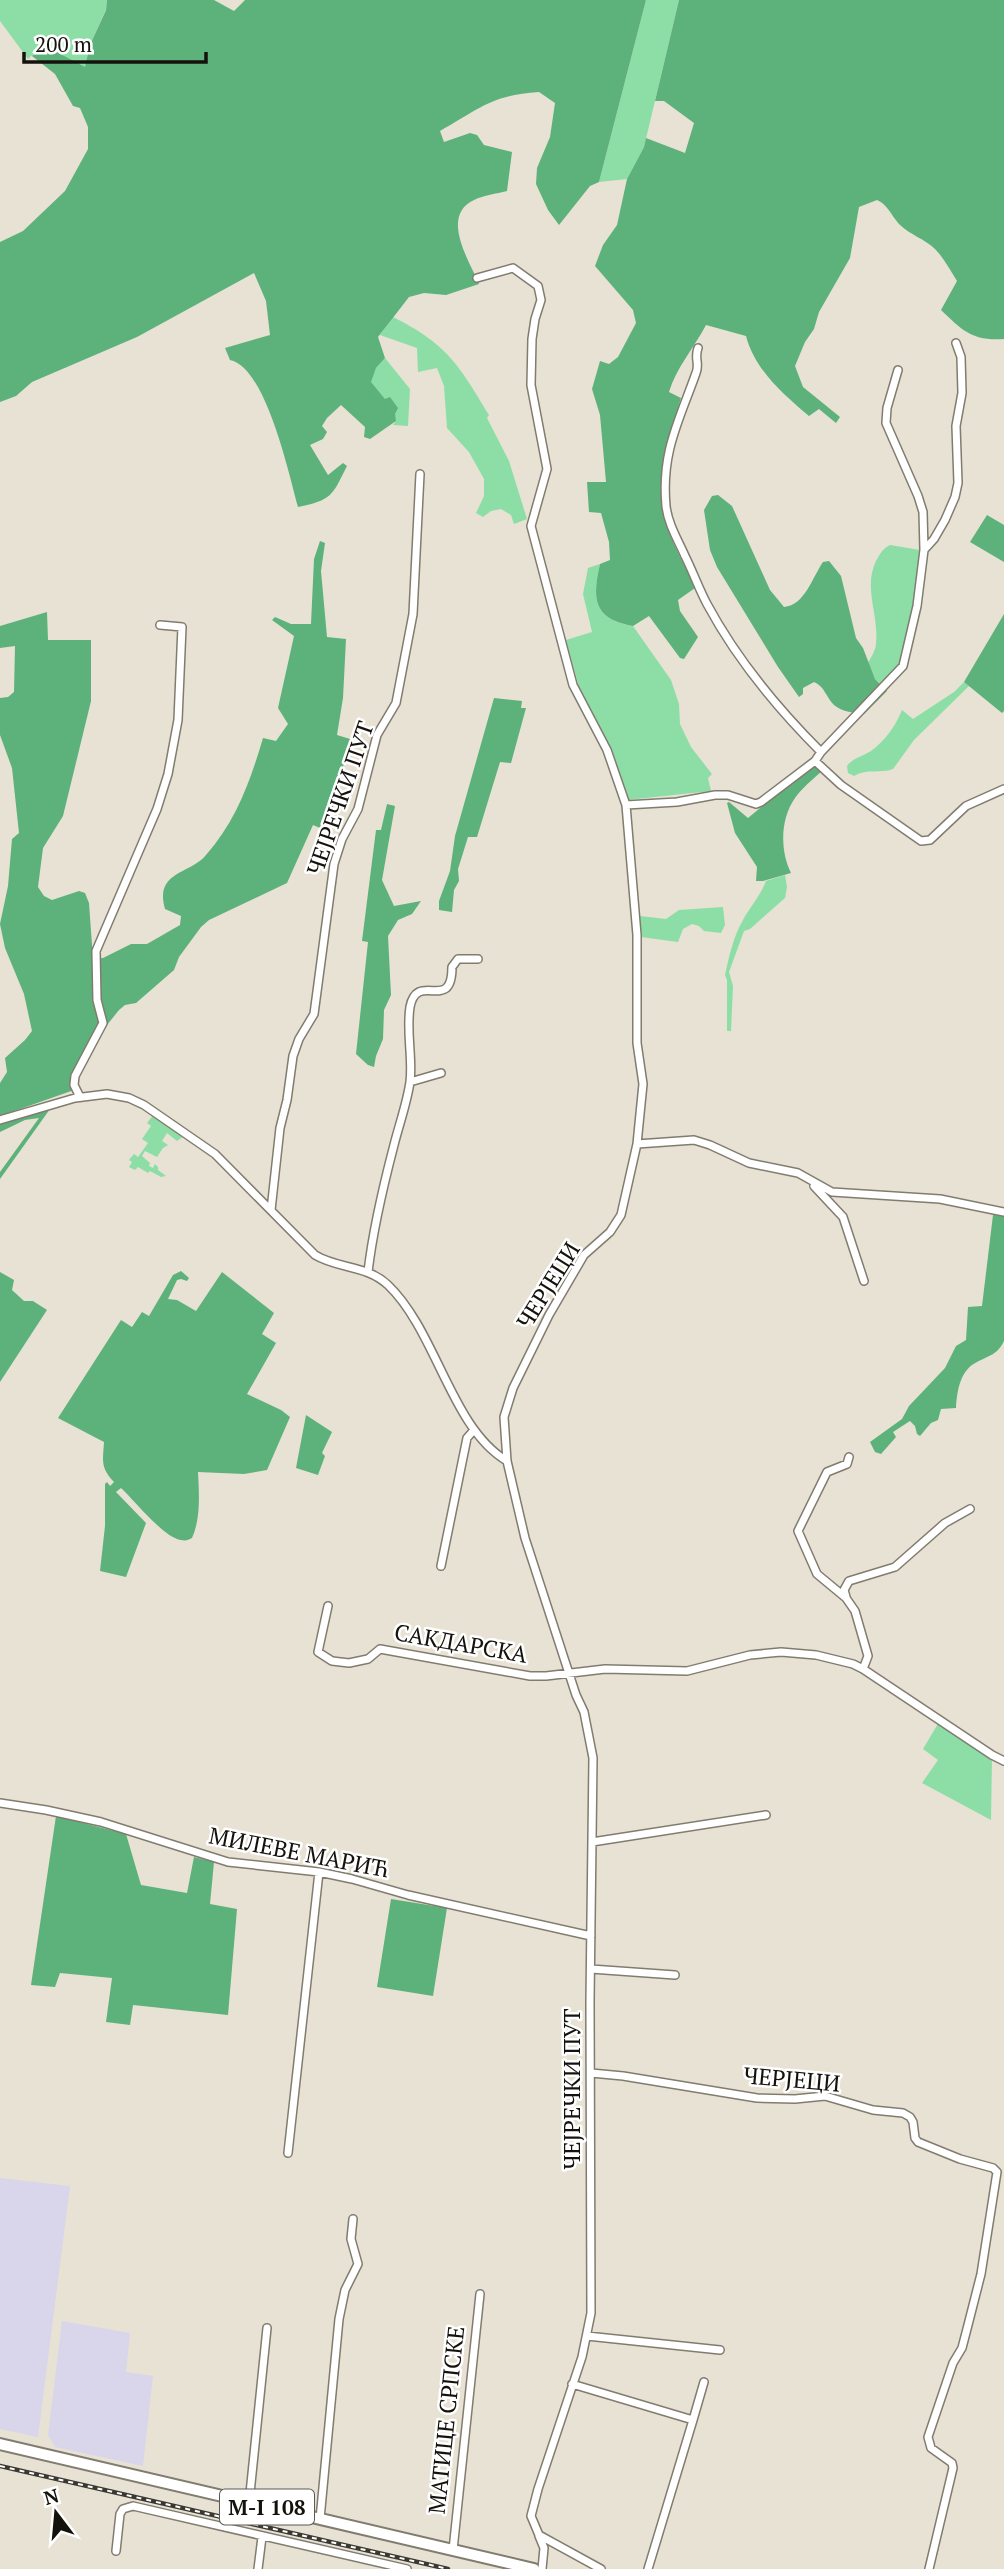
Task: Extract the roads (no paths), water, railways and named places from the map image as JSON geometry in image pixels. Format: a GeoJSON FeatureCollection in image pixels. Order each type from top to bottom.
{"type":"FeatureCollection","features":[{"type":"Feature","properties":{"kind":"main road","name":"МАТИЦЕ СРПСКЕ"},"geometry":{"type":"LineString","coordinates":[[0,2444],[534,2569]]}},
{"type":"Feature","properties":{"kind":"street","name":"ЧЕРЈЕЦИ"},"geometry":{"type":"LineString","coordinates":[[477,278],[513,268],[535,283],[540,293],[532,339],[531,385],[547,470],[531,526],[573,685],[607,750],[626,805],[637,935],[637,1043],[643,1084],[637,1144],[626,1198],[615,1226],[584,1255],[549,1315],[513,1388],[504,1417],[507,1461]]}},
{"type":"Feature","properties":{"kind":"street"},"geometry":{"type":"LineString","coordinates":[[924,550],[934,539],[956,497],[956,426],[962,393],[961,357],[956,343]]}},
{"type":"Feature","properties":{"kind":"street"},"geometry":{"type":"LineString","coordinates":[[698,348],[695,357],[698,370],[686,395],[668,451],[668,519],[708,606],[753,674],[792,722],[821,752]]}},
{"type":"Feature","properties":{"kind":"street"},"geometry":{"type":"LineString","coordinates":[[626,805],[677,802],[715,795],[728,795],[756,804],[761,802],[815,761],[903,666],[917,606],[924,550],[923,512],[886,423],[887,408],[898,370]]}},
{"type":"Feature","properties":{"kind":"street","name":"ЧЕЈРЕЧКИ ПУТ"},"geometry":{"type":"LineString","coordinates":[[271,1210],[280,1128],[293,1056],[299,1039],[314,1014],[334,863],[342,839],[358,809],[377,735],[396,703],[413,614],[420,474]]}},
{"type":"Feature","properties":{"kind":"street"},"geometry":{"type":"LineString","coordinates":[[80,1097],[74,1085],[75,1076],[103,1023],[97,1000],[96,951],[157,809],[175,744],[182,627],[160,625]]}},
{"type":"Feature","properties":{"kind":"street"},"geometry":{"type":"LineString","coordinates":[[815,761],[841,785],[920,841],[930,840],[966,806],[1004,789]]}},
{"type":"Feature","properties":{"kind":"street"},"geometry":{"type":"LineString","coordinates":[[368,1272],[372,1238],[410,1082],[409,1016],[413,997],[419,992],[449,987],[452,982],[452,967],[458,959],[478,959]]}},
{"type":"Feature","properties":{"kind":"street"},"geometry":{"type":"LineString","coordinates":[[410,1082],[442,1073]]}},
{"type":"Feature","properties":{"kind":"street"},"geometry":{"type":"LineString","coordinates":[[0,1120],[80,1097],[115,1095],[144,1105],[215,1154],[315,1255],[326,1262],[368,1272],[391,1288],[415,1321],[474,1430],[493,1453],[507,1461]]}},
{"type":"Feature","properties":{"kind":"street"},"geometry":{"type":"LineString","coordinates":[[637,1144],[694,1140],[749,1163],[791,1171],[839,1194],[940,1199],[1004,1212]]}},
{"type":"Feature","properties":{"kind":"street"},"geometry":{"type":"LineString","coordinates":[[807,1178],[843,1217],[864,1281]]}},
{"type":"Feature","properties":{"kind":"street"},"geometry":{"type":"LineString","coordinates":[[442,1566],[467,1438],[474,1430]]}},
{"type":"Feature","properties":{"kind":"street"},"geometry":{"type":"LineString","coordinates":[[849,1457],[847,1464],[827,1472],[797,1531],[817,1574],[846,1598],[855,1611],[867,1647],[868,1662],[863,1669]]}},
{"type":"Feature","properties":{"kind":"street","name":"ЧЕЈРЕЧКИ ПУТ"},"geometry":{"type":"LineString","coordinates":[[507,1461],[525,1538],[584,1712],[593,1758],[590,1969],[592,2297],[587,2336],[532,2512],[532,2521],[544,2548],[542,2569]]}},
{"type":"Feature","properties":{"kind":"street"},"geometry":{"type":"LineString","coordinates":[[846,1598],[844,1590],[849,1581],[895,1567],[945,1523],[970,1509]]}},
{"type":"Feature","properties":{"kind":"street","name":"САКДАРСКА"},"geometry":{"type":"LineString","coordinates":[[328,1605],[318,1652],[332,1661],[364,1661],[380,1649],[530,1676],[569,1672]]}},
{"type":"Feature","properties":{"kind":"street"},"geometry":{"type":"LineString","coordinates":[[569,1672],[605,1669],[687,1671],[750,1655],[781,1652],[816,1655],[863,1669],[992,1755],[1004,1760]]}},
{"type":"Feature","properties":{"kind":"street","name":"МИЛЕВЕ МAРИЋ"},"geometry":{"type":"LineString","coordinates":[[0,1803],[101,1822],[228,1862],[319,1872],[591,1936]]}},
{"type":"Feature","properties":{"kind":"street"},"geometry":{"type":"LineString","coordinates":[[592,1842],[766,1815]]}},
{"type":"Feature","properties":{"kind":"street"},"geometry":{"type":"LineString","coordinates":[[288,2153],[319,1872]]}},
{"type":"Feature","properties":{"kind":"street"},"geometry":{"type":"LineString","coordinates":[[590,1969],[675,1975]]}},
{"type":"Feature","properties":{"kind":"street","name":"ЧЕРЈЕЦИ"},"geometry":{"type":"LineString","coordinates":[[591,2073],[757,2098],[825,2096],[873,2110],[903,2113],[913,2122],[918,2142],[960,2159],[993,2168],[998,2176],[981,2274],[962,2348],[953,2363],[928,2437],[932,2448],[948,2459],[953,2468],[929,2569]]}},
{"type":"Feature","properties":{"kind":"street"},"geometry":{"type":"LineString","coordinates":[[320,2519],[334,2367],[345,2290],[358,2264],[351,2239],[353,2219]]}},
{"type":"Feature","properties":{"kind":"street","name":"МАТИЦЕ СРПСКЕ"},"geometry":{"type":"LineString","coordinates":[[453,2550],[480,2294]]}},
{"type":"Feature","properties":{"kind":"street"},"geometry":{"type":"LineString","coordinates":[[249,2503],[268,2328]]}},
{"type":"Feature","properties":{"kind":"street"},"geometry":{"type":"LineString","coordinates":[[587,2336],[720,2350]]}},
{"type":"Feature","properties":{"kind":"street"},"geometry":{"type":"LineString","coordinates":[[648,2569],[704,2382]]}},
{"type":"Feature","properties":{"kind":"street"},"geometry":{"type":"LineString","coordinates":[[572,2384],[693,2420]]}},
{"type":"Feature","properties":{"kind":"street"},"geometry":{"type":"LineString","coordinates":[[116,2552],[120,2514],[123,2509],[133,2506],[262,2538],[407,2569]]}},
{"type":"Feature","properties":{"kind":"street"},"geometry":{"type":"LineString","coordinates":[[539,2535],[600,2569]]}},
{"type":"Feature","properties":{"kind":"street"},"geometry":{"type":"LineString","coordinates":[[258,2569],[262,2538]]}},
{"type":"Feature","properties":{"kind":"railway"},"geometry":{"type":"LineString","coordinates":[[0,2466],[448,2569]]}}]}
